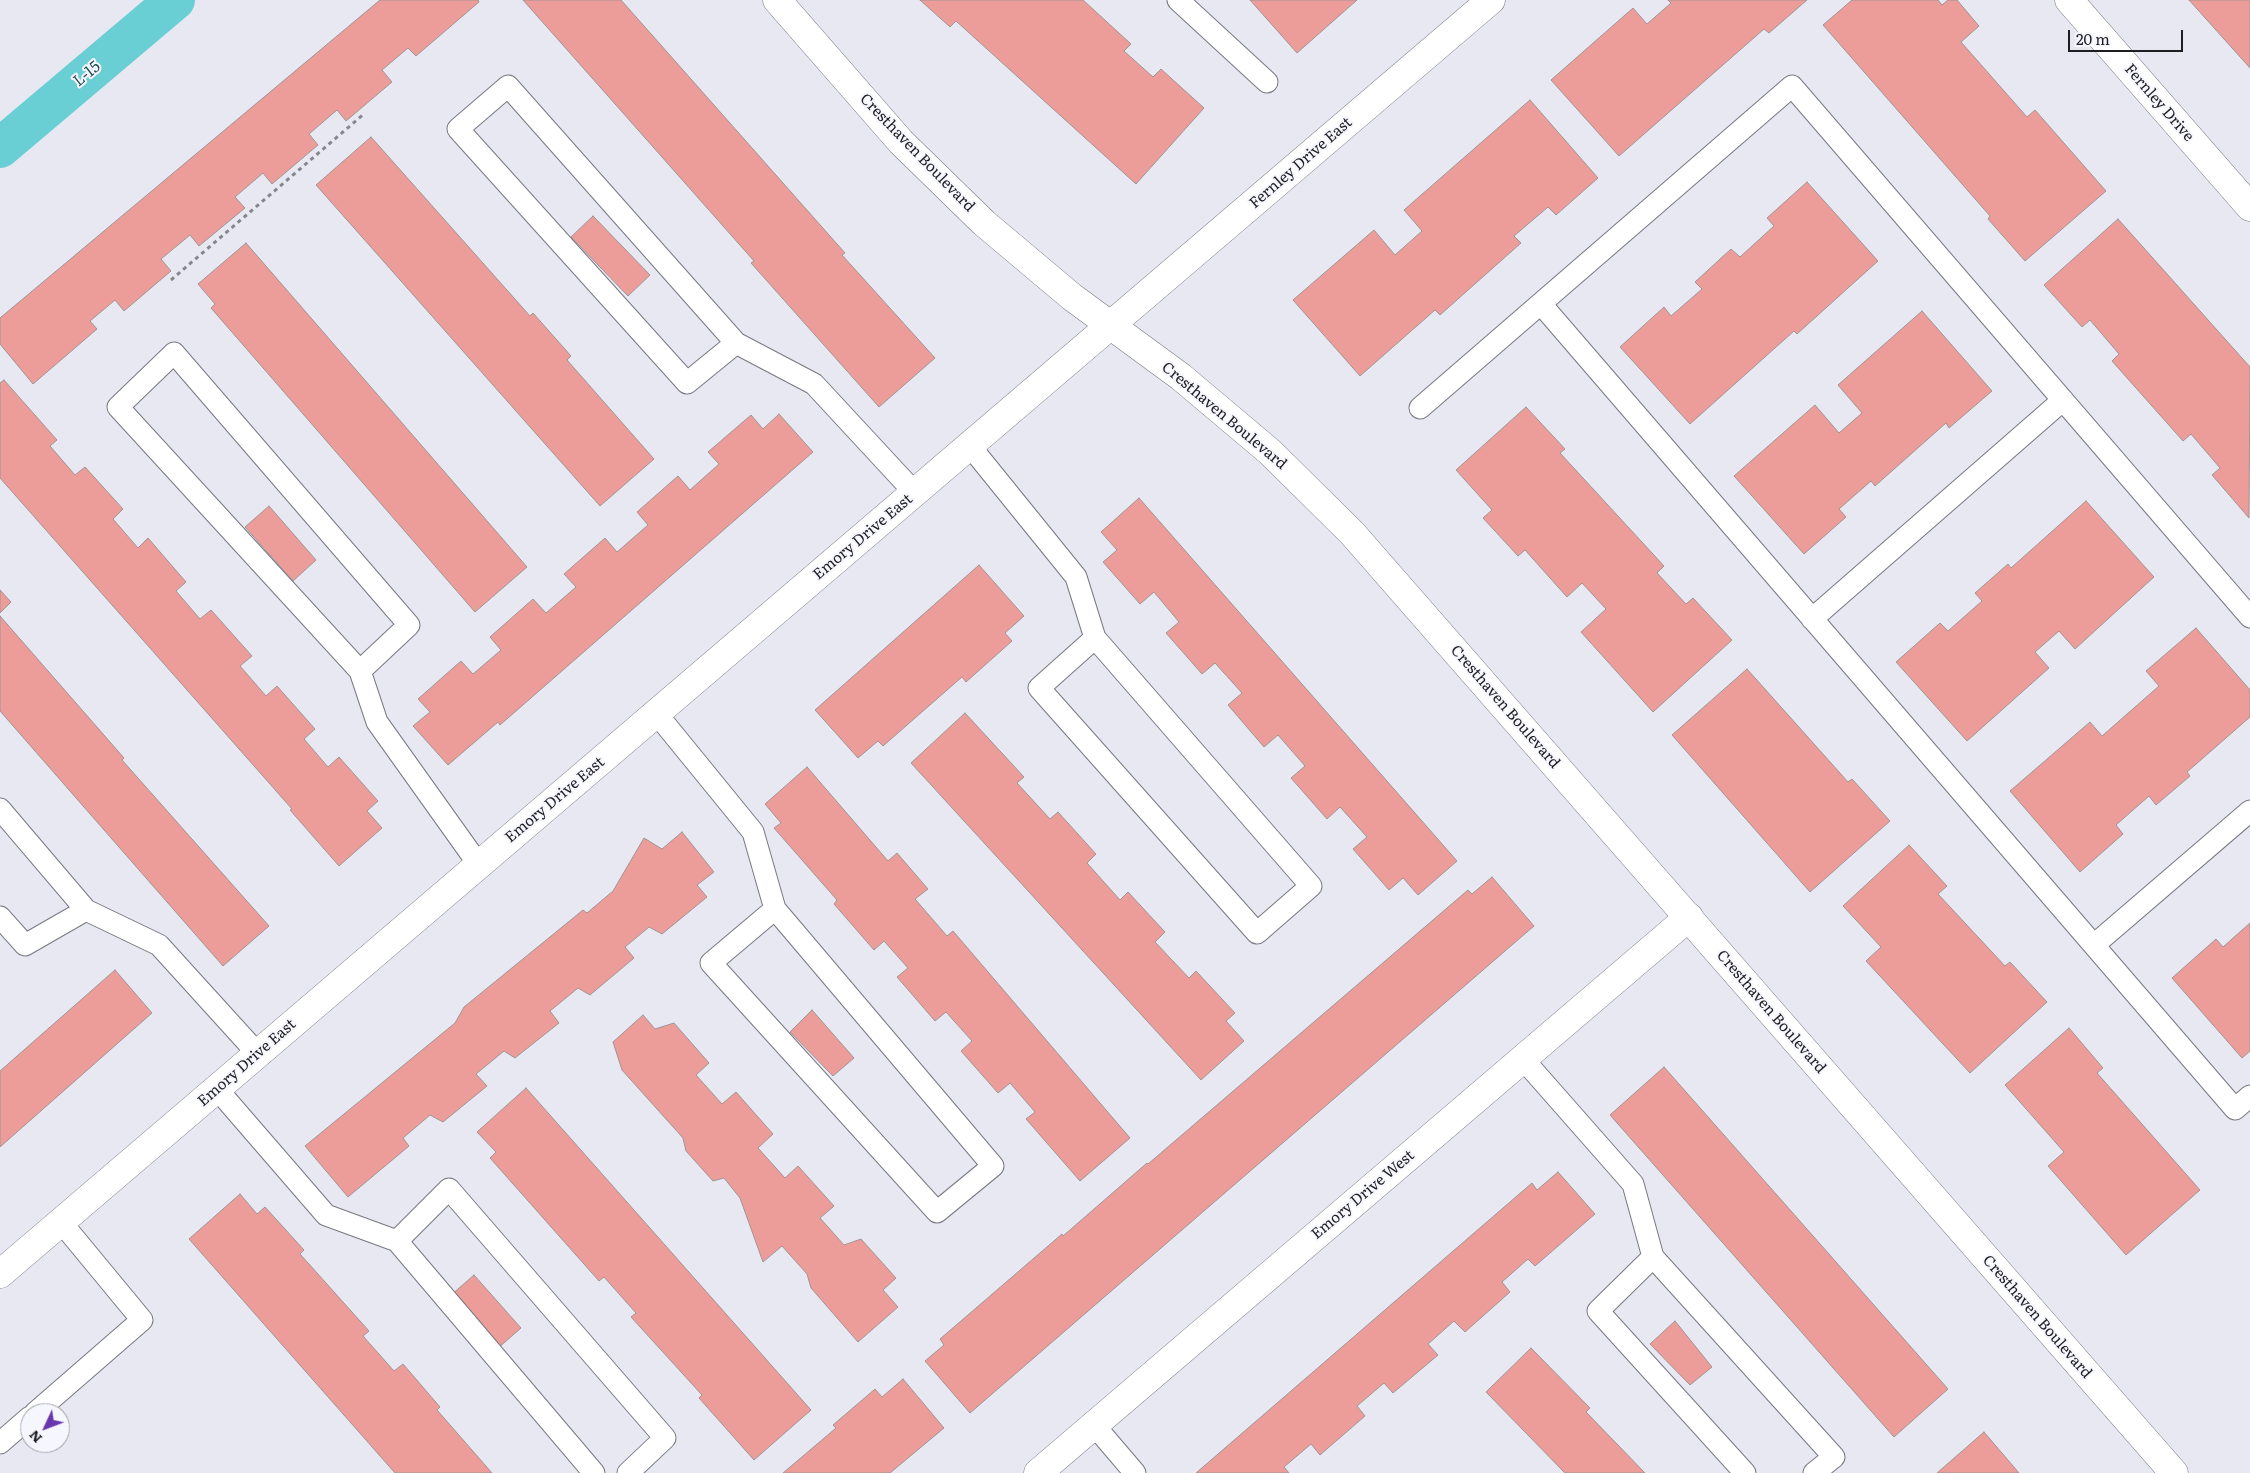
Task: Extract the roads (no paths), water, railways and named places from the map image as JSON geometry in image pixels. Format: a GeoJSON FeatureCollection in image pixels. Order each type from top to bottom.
{"type":"FeatureCollection","features":[{"type":"Feature","properties":{"kind":"street","name":"Cresthaven Boulevard"},"geometry":{"type":"LineString","coordinates":[[777,0],[901,142],[984,223],[1072,297],[1181,377],[1270,452],[1352,533],[2174,1473]]}},
{"type":"Feature","properties":{"kind":"street","name":"Fernley Drive East"},"geometry":{"type":"LineString","coordinates":[[1110,326],[1491,0]]}},
{"type":"Feature","properties":{"kind":"street","name":"Fernley Drive"},"geometry":{"type":"LineString","coordinates":[[2068,0],[2250,207]]}},
{"type":"Feature","properties":{"kind":"street","name":"Emory Drive East"},"geometry":{"type":"LineString","coordinates":[[0,1274],[1110,326]]}},
{"type":"Feature","properties":{"kind":"street","name":"Emory Drive West"},"geometry":{"type":"LineString","coordinates":[[1038,1473],[1689,917]]}},
{"type":"Feature","properties":{"kind":"lane"},"geometry":{"type":"LineString","coordinates":[[1178,0],[1267,82]]}},
{"type":"Feature","properties":{"kind":"lane"},"geometry":{"type":"LineString","coordinates":[[736,343],[687,382],[458,128],[508,86],[736,343],[814,384],[915,493]]}},
{"type":"Feature","properties":{"kind":"lane"},"geometry":{"type":"LineString","coordinates":[[1420,408],[1792,86],[2250,617]]}},
{"type":"Feature","properties":{"kind":"lane"},"geometry":{"type":"LineString","coordinates":[[1541,304],[2235,1109],[2250,1096]]}},
{"type":"Feature","properties":{"kind":"lane"},"geometry":{"type":"LineString","coordinates":[[360,671],[410,624],[174,353],[118,407],[360,671],[377,722],[478,865]]}},
{"type":"Feature","properties":{"kind":"lane"},"geometry":{"type":"LineString","coordinates":[[1812,619],[2063,400]]}},
{"type":"Feature","properties":{"kind":"lane"},"geometry":{"type":"LineString","coordinates":[[970,446],[1076,577],[1095,638],[1311,886],[1256,933],[1039,688],[1095,638]]}},
{"type":"Feature","properties":{"kind":"lane"},"geometry":{"type":"LineString","coordinates":[[656,714],[753,832],[774,909],[993,1166],[937,1212],[712,963],[774,909]]}},
{"type":"Feature","properties":{"kind":"lane"},"geometry":{"type":"LineString","coordinates":[[0,809],[86,910],[159,945],[258,1054]]}},
{"type":"Feature","properties":{"kind":"lane"},"geometry":{"type":"LineString","coordinates":[[2094,945],[2250,811]]}},
{"type":"Feature","properties":{"kind":"lane"},"geometry":{"type":"LineString","coordinates":[[0,917],[25,945],[86,910]]}},
{"type":"Feature","properties":{"kind":"lane"},"geometry":{"type":"LineString","coordinates":[[1523,1059],[1633,1184],[1653,1257],[1834,1458],[1814,1473]]}},
{"type":"Feature","properties":{"kind":"lane"},"geometry":{"type":"LineString","coordinates":[[217,1089],[326,1215],[397,1242],[594,1473]]}},
{"type":"Feature","properties":{"kind":"lane"},"geometry":{"type":"LineString","coordinates":[[397,1242],[449,1189],[665,1438],[628,1473]]}},
{"type":"Feature","properties":{"kind":"lane"},"geometry":{"type":"LineString","coordinates":[[47,1403],[142,1320],[61,1222]]}},
{"type":"Feature","properties":{"kind":"lane"},"geometry":{"type":"LineString","coordinates":[[1653,1257],[1598,1311],[1745,1473]]}},
{"type":"Feature","properties":{"kind":"lane"},"geometry":{"type":"LineString","coordinates":[[1094,1425],[1135,1473]]}},
{"type":"Feature","properties":{"kind":"lane"},"geometry":{"type":"LineString","coordinates":[[0,1443],[20,1426]]}},
{"type":"Feature","properties":{"kind":"waterway","name":"L-15"},"geometry":{"type":"LineString","coordinates":[[0,148],[175,0]]}}]}
